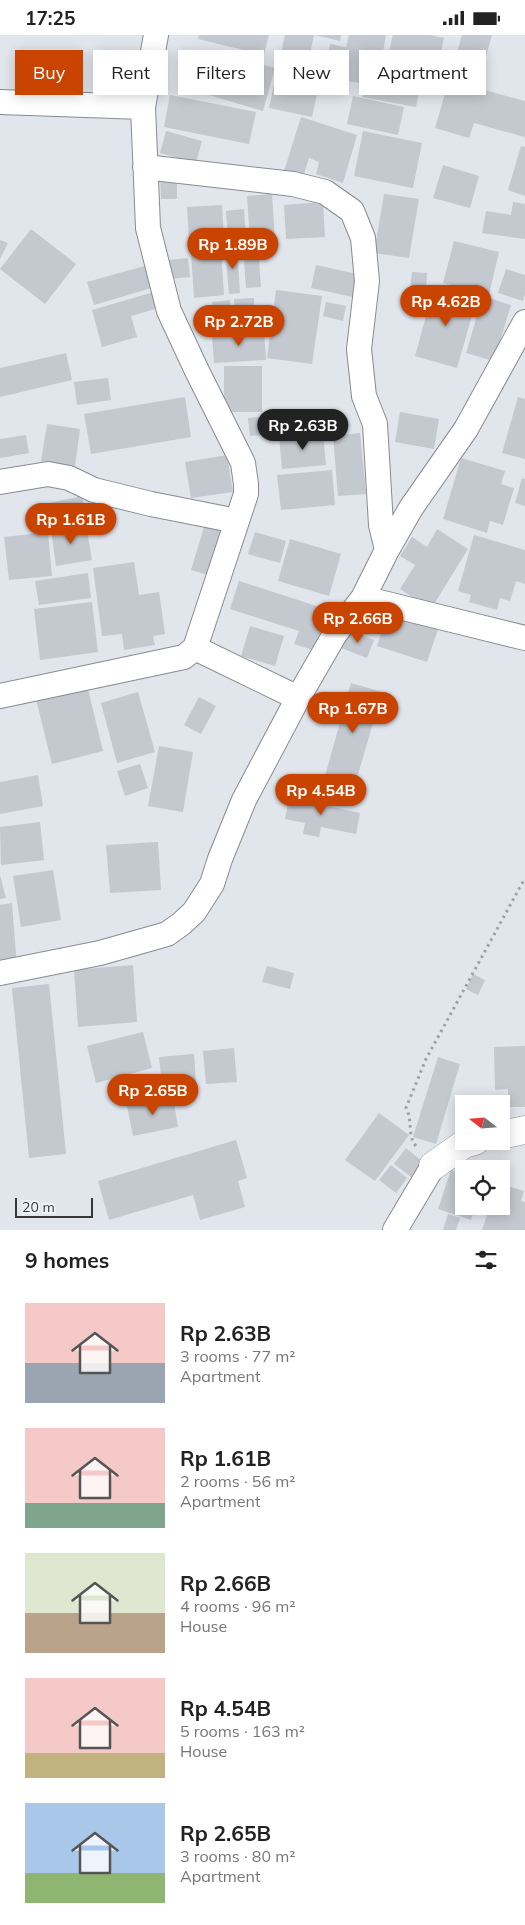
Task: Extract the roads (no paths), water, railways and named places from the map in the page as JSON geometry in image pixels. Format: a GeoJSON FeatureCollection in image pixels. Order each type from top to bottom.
{"type":"FeatureCollection","features":[{"type":"Feature","properties":{"kind":"street"},"geometry":{"type":"LineString","coordinates":[[0,696],[184,657],[195,648],[246,494],[243,463],[169,311],[148,228],[143,107],[156,35]]}},
{"type":"Feature","properties":{"kind":"street"},"geometry":{"type":"LineString","coordinates":[[0,102],[143,107]]}},
{"type":"Feature","properties":{"kind":"street"},"geometry":{"type":"LineString","coordinates":[[145,167],[293,184],[325,192],[352,211],[363,238],[367,281],[359,349],[364,396],[375,424],[381,525],[387,550]]}},
{"type":"Feature","properties":{"kind":"street"},"geometry":{"type":"LineString","coordinates":[[0,973],[100,953],[167,934],[194,912],[212,884],[244,800],[298,698],[335,634],[362,598],[411,508],[466,429],[524,325]]}},
{"type":"Feature","properties":{"kind":"street"},"geometry":{"type":"LineString","coordinates":[[0,483],[48,474],[69,478],[94,490],[237,521]]}},
{"type":"Feature","properties":{"kind":"street"},"geometry":{"type":"LineString","coordinates":[[362,598],[525,638]]}},
{"type":"Feature","properties":{"kind":"street"},"geometry":{"type":"LineString","coordinates":[[195,648],[298,698]]}},
{"type":"Feature","properties":{"kind":"street"},"geometry":{"type":"LineString","coordinates":[[510,1133],[525,1130]]}},
{"type":"Feature","properties":{"kind":"street"},"geometry":{"type":"LineString","coordinates":[[395,1230],[433,1166],[456,1150]]}}]}
